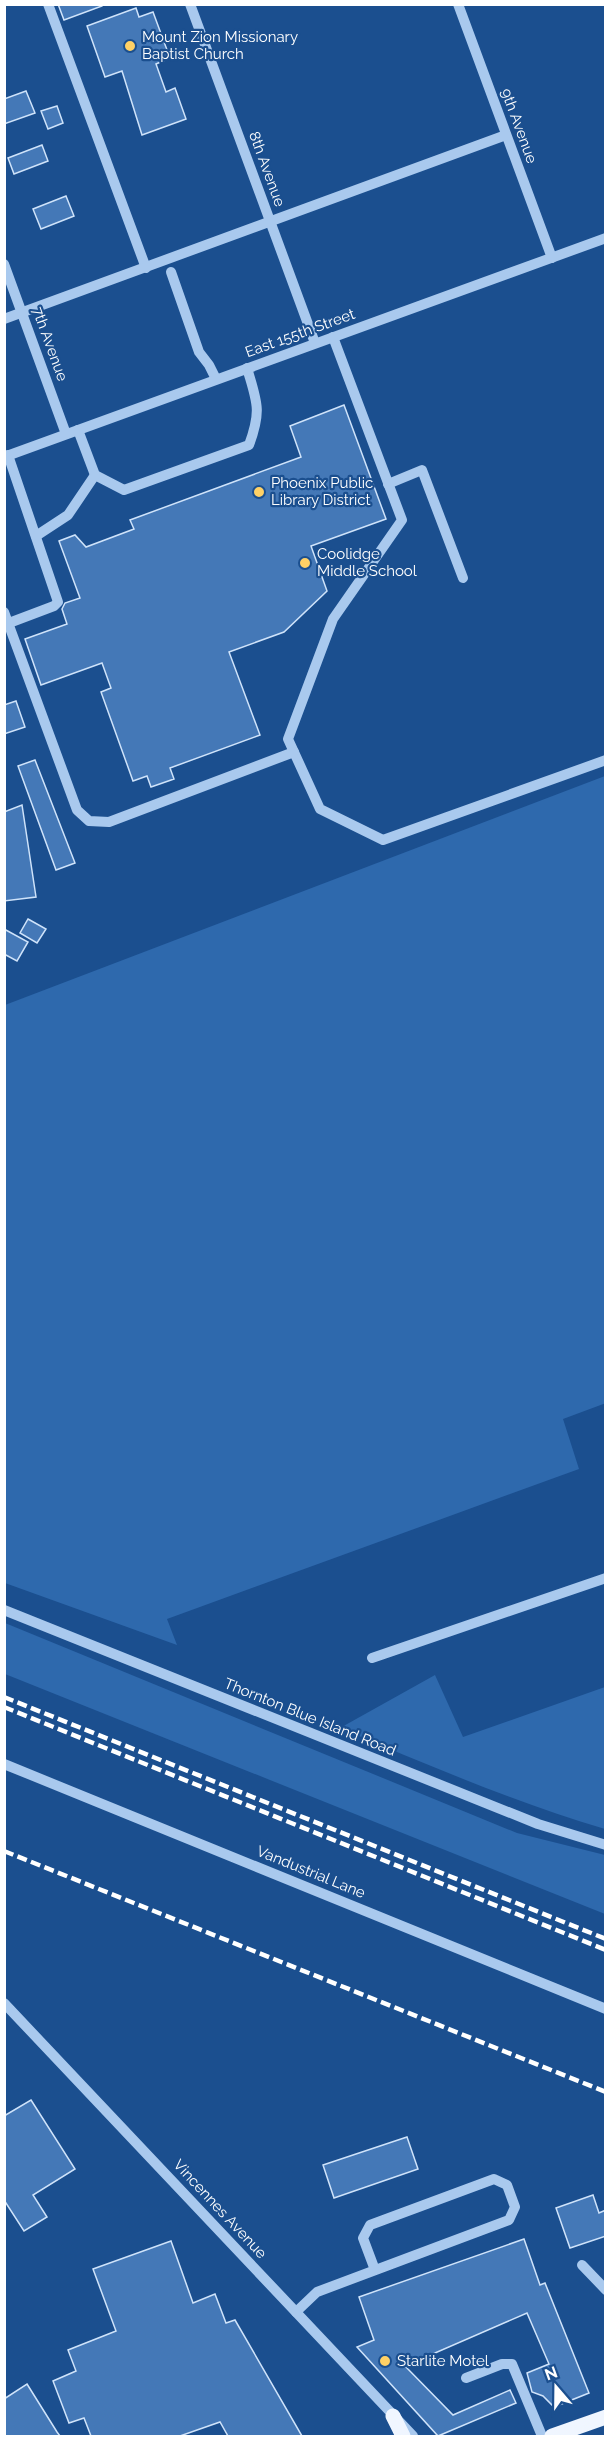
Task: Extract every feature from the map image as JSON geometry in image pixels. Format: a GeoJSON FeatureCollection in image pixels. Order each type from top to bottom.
{"type":"FeatureCollection","features":[{"type":"Feature","properties":{"kind":"main road"},"geometry":{"type":"LineString","coordinates":[[393,2416],[403,2436]]}},
{"type":"Feature","properties":{"kind":"main road"},"geometry":{"type":"LineString","coordinates":[[552,2436],[606,2417]]}},
{"type":"Feature","properties":{"kind":"street"},"geometry":{"type":"LineString","coordinates":[[48,4],[146,267]]}},
{"type":"Feature","properties":{"kind":"street","name":"8th Avenue"},"geometry":{"type":"LineString","coordinates":[[190,4],[315,343]]}},
{"type":"Feature","properties":{"kind":"street","name":"9th Avenue"},"geometry":{"type":"LineString","coordinates":[[458,4],[552,258]]}},
{"type":"Feature","properties":{"kind":"street"},"geometry":{"type":"LineString","coordinates":[[4,320],[506,135]]}},
{"type":"Feature","properties":{"kind":"street","name":"East 155th Street"},"geometry":{"type":"LineString","coordinates":[[6,456],[606,238]]}},
{"type":"Feature","properties":{"kind":"street","name":"7th Avenue"},"geometry":{"type":"LineString","coordinates":[[4,264],[66,434]]}},
{"type":"Feature","properties":{"kind":"street"},"geometry":{"type":"LineString","coordinates":[[171,272],[199,352],[216,379]]}},
{"type":"Feature","properties":{"kind":"street"},"geometry":{"type":"LineString","coordinates":[[333,337],[402,520],[333,619],[288,739],[320,809],[383,840],[606,760]]}},
{"type":"Feature","properties":{"kind":"street"},"geometry":{"type":"LineString","coordinates":[[78,430],[95,475],[124,490],[249,444],[258,422],[257,402],[247,368]]}},
{"type":"Feature","properties":{"kind":"street"},"geometry":{"type":"LineString","coordinates":[[6,456],[36,536],[57,602],[54,606],[9,623]]}},
{"type":"Feature","properties":{"kind":"street"},"geometry":{"type":"LineString","coordinates":[[388,484],[422,470],[463,578]]}},
{"type":"Feature","properties":{"kind":"street"},"geometry":{"type":"LineString","coordinates":[[36,536],[68,515],[95,475]]}},
{"type":"Feature","properties":{"kind":"street"},"geometry":{"type":"LineString","coordinates":[[4,612],[77,810],[89,821],[109,822],[294,752]]}},
{"type":"Feature","properties":{"kind":"street"},"geometry":{"type":"LineString","coordinates":[[372,1658],[606,1578]]}},
{"type":"Feature","properties":{"kind":"street","name":"Thornton Blue Island Road"},"geometry":{"type":"LineString","coordinates":[[4,1610],[538,1824],[606,1845]]}},
{"type":"Feature","properties":{"kind":"street","name":"Vandustrial Lane"},"geometry":{"type":"LineString","coordinates":[[4,1764],[606,2009]]}},
{"type":"Feature","properties":{"kind":"street","name":"Vincennes Avenue"},"geometry":{"type":"LineString","coordinates":[[4,2003],[413,2436]]}},
{"type":"Feature","properties":{"kind":"street"},"geometry":{"type":"LineString","coordinates":[[296,2312],[317,2292],[509,2220],[515,2207],[507,2185],[495,2179],[370,2225],[363,2238],[375,2270]]}},
{"type":"Feature","properties":{"kind":"street"},"geometry":{"type":"LineString","coordinates":[[582,2265],[606,2290]]}},
{"type":"Feature","properties":{"kind":"street"},"geometry":{"type":"LineString","coordinates":[[466,2378],[502,2364],[512,2364],[542,2436]]}},
{"type":"Feature","properties":{"kind":"shaded area"},"geometry":{"type":"Polygon","coordinates":[[[605,776],[606,1403],[563,1419],[579,1469],[167,1619],[177,1645],[5,1583],[5,1005],[605,776]]]}},
{"type":"Feature","properties":{"kind":"shaded area"},"geometry":{"type":"Polygon","coordinates":[[[5,1623],[517,1833],[605,1855],[605,1914],[5,1674],[5,1623]]]}},
{"type":"Feature","properties":{"kind":"shaded area"},"geometry":{"type":"Polygon","coordinates":[[[435,1675],[463,1737],[605,1687],[605,1829],[504,1795],[340,1728],[435,1675]]]}},
{"type":"Feature","properties":{"kind":"building"},"geometry":{"type":"Polygon","coordinates":[[[58,4],[102,4],[102,6],[64,20],[58,4]]]}},
{"type":"Feature","properties":{"kind":"building","name":"Mount Zion Missionary Baptist Church"},"geometry":{"type":"Polygon","coordinates":[[[136,8],[139,17],[153,12],[170,58],[156,64],[166,92],[175,88],[186,119],[142,135],[122,71],[105,77],[87,26],[136,8]]]}},
{"type":"Feature","properties":{"kind":"building"},"geometry":{"type":"Polygon","coordinates":[[[26,91],[35,113],[4,124],[4,99],[26,91]]]}},
{"type":"Feature","properties":{"kind":"building"},"geometry":{"type":"Polygon","coordinates":[[[57,106],[63,123],[48,129],[41,111],[57,106]]]}},
{"type":"Feature","properties":{"kind":"building"},"geometry":{"type":"Polygon","coordinates":[[[42,145],[48,161],[14,174],[8,158],[42,145]]]}},
{"type":"Feature","properties":{"kind":"building"},"geometry":{"type":"Polygon","coordinates":[[[66,196],[74,216],[41,229],[33,209],[66,196]]]}},
{"type":"Feature","properties":{"kind":"building"},"geometry":{"type":"Polygon","coordinates":[[[344,405],[386,519],[311,546],[327,591],[284,632],[229,652],[260,735],[170,768],[174,779],[151,787],[147,776],[133,781],[101,692],[111,688],[102,663],[41,685],[25,639],[67,624],[62,609],[65,603],[80,598],[59,541],[75,535],[86,547],[134,529],[130,520],[301,457],[290,426],[344,405]]]}},
{"type":"Feature","properties":{"kind":"building"},"geometry":{"type":"Polygon","coordinates":[[[16,701],[25,727],[4,734],[4,705],[16,701]]]}},
{"type":"Feature","properties":{"kind":"building"},"geometry":{"type":"Polygon","coordinates":[[[35,760],[75,863],[56,870],[18,766],[35,760]]]}},
{"type":"Feature","properties":{"kind":"building"},"geometry":{"type":"Polygon","coordinates":[[[22,805],[36,897],[4,901],[4,812],[22,805]]]}},
{"type":"Feature","properties":{"kind":"building"},"geometry":{"type":"Polygon","coordinates":[[[28,919],[46,929],[37,943],[20,933],[28,919]]]}},
{"type":"Feature","properties":{"kind":"building"},"geometry":{"type":"Polygon","coordinates":[[[4,929],[28,942],[17,961],[4,954],[4,929]]]}},
{"type":"Feature","properties":{"kind":"building"},"geometry":{"type":"Polygon","coordinates":[[[31,2100],[75,2169],[33,2195],[47,2217],[24,2231],[4,2200],[4,2116],[31,2100]]]}},
{"type":"Feature","properties":{"kind":"building"},"geometry":{"type":"Polygon","coordinates":[[[407,2137],[418,2169],[334,2198],[323,2165],[407,2137]]]}},
{"type":"Feature","properties":{"kind":"building"},"geometry":{"type":"Polygon","coordinates":[[[593,2195],[599,2213],[606,2210],[606,2236],[570,2248],[556,2208],[593,2195]]]}},
{"type":"Feature","properties":{"kind":"building"},"geometry":{"type":"Polygon","coordinates":[[[524,2239],[540,2285],[545,2283],[589,2393],[554,2407],[543,2396],[532,2392],[527,2373],[549,2364],[527,2313],[405,2366],[453,2415],[510,2390],[516,2403],[438,2436],[357,2347],[374,2340],[359,2297],[524,2239]]]}},
{"type":"Feature","properties":{"kind":"building"},"geometry":{"type":"Polygon","coordinates":[[[171,2241],[193,2303],[215,2294],[226,2323],[235,2320],[302,2436],[228,2436],[220,2422],[180,2436],[91,2436],[84,2418],[69,2423],[53,2381],[76,2371],[68,2350],[116,2331],[93,2269],[171,2241]]]}},
{"type":"Feature","properties":{"kind":"building"},"geometry":{"type":"Polygon","coordinates":[[[27,2384],[60,2436],[4,2436],[4,2399],[27,2384]]]}},
{"type":"Feature","properties":{"kind":"railway"},"geometry":{"type":"LineString","coordinates":[[4,1697],[606,1939]]}},
{"type":"Feature","properties":{"kind":"railway"},"geometry":{"type":"LineString","coordinates":[[4,1707],[606,1950]]}},
{"type":"Feature","properties":{"kind":"railway"},"geometry":{"type":"LineString","coordinates":[[4,1851],[606,2092]]}},
{"type":"Feature","properties":{"kind":"place","name":"Mount Zion Missionary Baptist Church"},"geometry":{"type":"Point","coordinates":[130,46]}},
{"type":"Feature","properties":{"kind":"place","name":"Phoenix Public Library District"},"geometry":{"type":"Point","coordinates":[259,492]}},
{"type":"Feature","properties":{"kind":"place","name":"Coolidge Middle School"},"geometry":{"type":"Point","coordinates":[305,563]}},
{"type":"Feature","properties":{"kind":"place","name":"Starlite Motel"},"geometry":{"type":"Point","coordinates":[385,2361]}}]}
